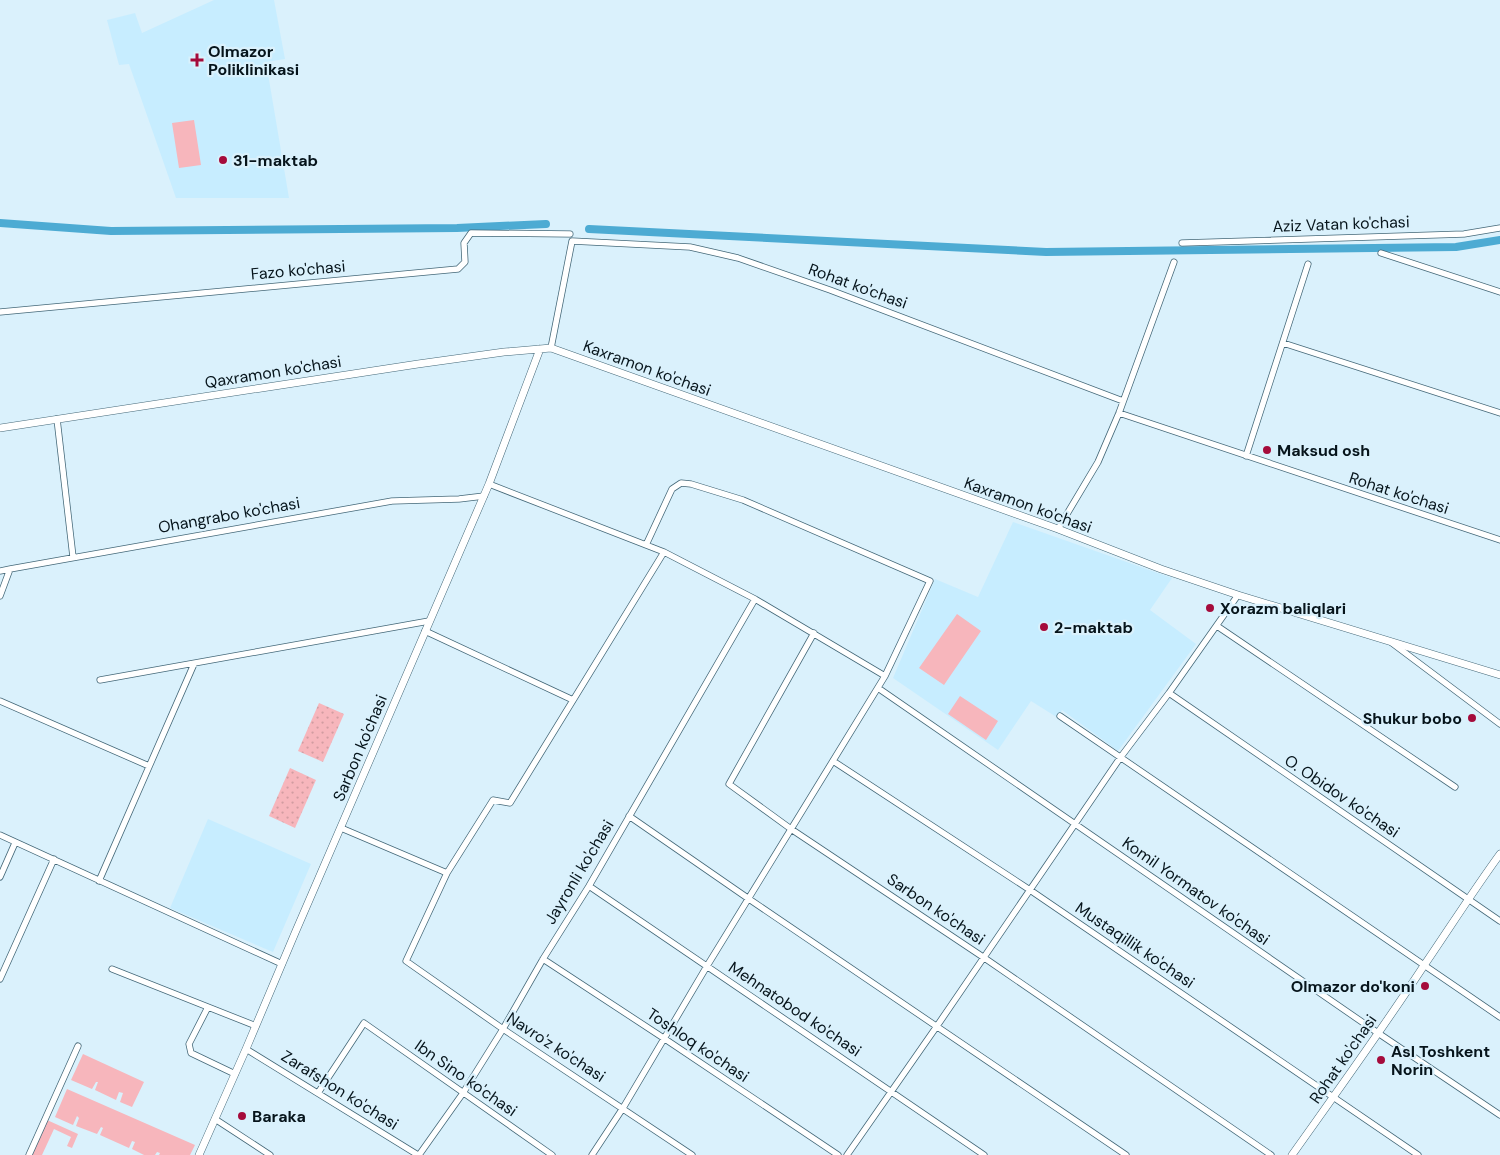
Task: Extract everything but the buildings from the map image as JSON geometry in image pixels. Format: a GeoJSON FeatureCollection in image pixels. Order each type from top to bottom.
{"type":"FeatureCollection","features":[{"type":"Feature","properties":{"kind":"street","name":"Aziz Vatan ko'chasi"},"geometry":{"type":"LineString","coordinates":[[1182,243],[1464,234],[1500,228]]}},
{"type":"Feature","properties":{"kind":"street","name":"Fazo ko'chasi"},"geometry":{"type":"LineString","coordinates":[[0,312],[458,269],[465,262],[464,243],[471,233],[570,234]]}},
{"type":"Feature","properties":{"kind":"street","name":"Rohat ko'chasi"},"geometry":{"type":"LineString","coordinates":[[551,348],[572,242],[690,247],[738,258],[840,294],[1123,401]]}},
{"type":"Feature","properties":{"kind":"street"},"geometry":{"type":"LineString","coordinates":[[1381,253],[1500,292]]}},
{"type":"Feature","properties":{"kind":"street"},"geometry":{"type":"LineString","coordinates":[[1058,529],[1098,462],[1119,413],[1174,262]]}},
{"type":"Feature","properties":{"kind":"street"},"geometry":{"type":"LineString","coordinates":[[1246,456],[1308,264]]}},
{"type":"Feature","properties":{"kind":"street"},"geometry":{"type":"LineString","coordinates":[[1284,343],[1500,413]]}},
{"type":"Feature","properties":{"kind":"street","name":"Qaxramon ko'chasi"},"geometry":{"type":"LineString","coordinates":[[0,428],[418,364],[504,352],[551,348]]}},
{"type":"Feature","properties":{"kind":"street","name":"Kaxramon ko'chasi"},"geometry":{"type":"LineString","coordinates":[[551,348],[1058,529],[1161,569],[1238,595],[1500,675]]}},
{"type":"Feature","properties":{"kind":"street","name":"Sarbon ko'chasi"},"geometry":{"type":"LineString","coordinates":[[199,1155],[484,496],[540,349]]}},
{"type":"Feature","properties":{"kind":"street","name":"Rohat ko'chasi"},"geometry":{"type":"LineString","coordinates":[[1119,413],[1500,540]]}},
{"type":"Feature","properties":{"kind":"street"},"geometry":{"type":"LineString","coordinates":[[57,419],[73,557]]}},
{"type":"Feature","properties":{"kind":"street"},"geometry":{"type":"LineString","coordinates":[[592,1155],[623,1108],[707,966],[878,688],[930,581],[743,500],[680,482],[672,489],[646,545]]}},
{"type":"Feature","properties":{"kind":"street"},"geometry":{"type":"LineString","coordinates":[[489,484],[664,552],[755,599],[885,676]]}},
{"type":"Feature","properties":{"kind":"street","name":"Ohangrabo ko'chasi"},"geometry":{"type":"LineString","coordinates":[[0,570],[392,501],[460,499],[484,496]]}},
{"type":"Feature","properties":{"kind":"street"},"geometry":{"type":"LineString","coordinates":[[341,828],[447,873],[494,800],[510,803],[664,552]]}},
{"type":"Feature","properties":{"kind":"street"},"geometry":{"type":"LineString","coordinates":[[0,596],[10,569]]}},
{"type":"Feature","properties":{"kind":"street"},"geometry":{"type":"LineString","coordinates":[[846,1155],[892,1092],[1120,758],[1169,693],[1238,595]]}},
{"type":"Feature","properties":{"kind":"street","name":"Jayronli ko'chasi"},"geometry":{"type":"LineString","coordinates":[[419,1155],[463,1093],[503,1029],[543,959],[590,886],[755,599]]}},
{"type":"Feature","properties":{"kind":"street"},"geometry":{"type":"LineString","coordinates":[[100,680],[429,621]]}},
{"type":"Feature","properties":{"kind":"street"},"geometry":{"type":"LineString","coordinates":[[1217,626],[1455,786]]}},
{"type":"Feature","properties":{"kind":"street"},"geometry":{"type":"LineString","coordinates":[[425,631],[573,700]]}},
{"type":"Feature","properties":{"kind":"street","name":"Sarbon ko'chasi"},"geometry":{"type":"LineString","coordinates":[[814,633],[729,784],[791,829],[983,957],[1271,1155]]}},
{"type":"Feature","properties":{"kind":"street"},"geometry":{"type":"LineString","coordinates":[[1389,641],[1500,724]]}},
{"type":"Feature","properties":{"kind":"street"},"geometry":{"type":"LineString","coordinates":[[99,880],[194,664]]}},
{"type":"Feature","properties":{"kind":"street","name":"Komil Yormatov ko'chasi"},"geometry":{"type":"LineString","coordinates":[[878,688],[1500,1115]]}},
{"type":"Feature","properties":{"kind":"street","name":"O. Obidov ko'chasi"},"geometry":{"type":"LineString","coordinates":[[1169,693],[1500,921]]}},
{"type":"Feature","properties":{"kind":"street"},"geometry":{"type":"LineString","coordinates":[[0,701],[149,766]]}},
{"type":"Feature","properties":{"kind":"street"},"geometry":{"type":"LineString","coordinates":[[1060,716],[1500,1017]]}},
{"type":"Feature","properties":{"kind":"street","name":"Mustaqillik ko'chasi"},"geometry":{"type":"LineString","coordinates":[[833,762],[1030,890],[1418,1155]]}},
{"type":"Feature","properties":{"kind":"street"},"geometry":{"type":"LineString","coordinates":[[629,816],[1126,1155]]}},
{"type":"Feature","properties":{"kind":"street"},"geometry":{"type":"LineString","coordinates":[[0,835],[282,964]]}},
{"type":"Feature","properties":{"kind":"street"},"geometry":{"type":"LineString","coordinates":[[0,877],[16,843]]}},
{"type":"Feature","properties":{"kind":"street","name":"Rohat ko'chasi"},"geometry":{"type":"LineString","coordinates":[[1292,1155],[1500,854]]}},
{"type":"Feature","properties":{"kind":"street"},"geometry":{"type":"LineString","coordinates":[[0,979],[54,859]]}},
{"type":"Feature","properties":{"kind":"street","name":"Navro'z ko'chasi"},"geometry":{"type":"LineString","coordinates":[[447,873],[406,962],[692,1155]]}},
{"type":"Feature","properties":{"kind":"street","name":"Mehnatobod ko'chasi"},"geometry":{"type":"LineString","coordinates":[[590,886],[984,1155]]}},
{"type":"Feature","properties":{"kind":"street","name":"Toshloq ko'chasi"},"geometry":{"type":"LineString","coordinates":[[543,959],[838,1155]]}},
{"type":"Feature","properties":{"kind":"street"},"geometry":{"type":"LineString","coordinates":[[112,970],[256,1026]]}},
{"type":"Feature","properties":{"kind":"street"},"geometry":{"type":"LineString","coordinates":[[208,1007],[188,1044],[191,1053],[235,1074]]}},
{"type":"Feature","properties":{"kind":"street","name":"Ibn Sino ko'chasi"},"geometry":{"type":"LineString","coordinates":[[318,1093],[364,1023],[552,1155]]}},
{"type":"Feature","properties":{"kind":"street"},"geometry":{"type":"LineString","coordinates":[[29,1155],[78,1046]]}},
{"type":"Feature","properties":{"kind":"street","name":"Zarafshon ko'chasi"},"geometry":{"type":"LineString","coordinates":[[246,1049],[419,1155]]}},
{"type":"Feature","properties":{"kind":"street"},"geometry":{"type":"LineString","coordinates":[[215,1119],[270,1155]]}},
{"type":"Feature","properties":{"kind":"shaded area"},"geometry":{"type":"Polygon","coordinates":[[[214,0],[274,0],[285,59],[266,62],[289,198],[176,198],[129,64],[119,65],[107,20],[135,13],[142,33],[214,0]]]}},
{"type":"Feature","properties":{"kind":"shaded area"},"geometry":{"type":"Polygon","coordinates":[[[194,120],[201,165],[179,168],[172,123],[194,120]]]}},
{"type":"Feature","properties":{"kind":"shaded area","name":"2-maktab"},"geometry":{"type":"Polygon","coordinates":[[[1013,522],[1172,578],[1150,610],[1196,644],[1118,751],[1062,710],[1058,718],[1031,701],[998,750],[893,678],[935,579],[978,597],[1013,522]]]}},
{"type":"Feature","properties":{"kind":"shaded area"},"geometry":{"type":"Polygon","coordinates":[[[957,614],[981,631],[944,685],[919,668],[957,614]]]}},
{"type":"Feature","properties":{"kind":"shaded area"},"geometry":{"type":"Polygon","coordinates":[[[960,696],[998,721],[986,740],[948,714],[960,696]]]}},
{"type":"Feature","properties":{"kind":"shaded area"},"geometry":{"type":"Polygon","coordinates":[[[319,703],[344,714],[323,762],[298,751],[319,703]]]}},
{"type":"Feature","properties":{"kind":"shaded area"},"geometry":{"type":"Polygon","coordinates":[[[290,768],[316,780],[295,828],[269,816],[290,768]]]}},
{"type":"Feature","properties":{"kind":"shaded area"},"geometry":{"type":"Polygon","coordinates":[[[208,819],[311,864],[273,952],[170,908],[208,819]]]}},
{"type":"Feature","properties":{"kind":"shaded area"},"geometry":{"type":"Polygon","coordinates":[[[83,1054],[144,1082],[132,1107],[120,1102],[123,1093],[119,1092],[116,1100],[95,1090],[98,1082],[96,1082],[92,1089],[71,1080],[83,1054]]]}},
{"type":"Feature","properties":{"kind":"shaded area"},"geometry":{"type":"Polygon","coordinates":[[[67,1089],[195,1145],[190,1155],[159,1155],[160,1153],[157,1152],[155,1155],[144,1155],[132,1149],[135,1142],[132,1141],[129,1148],[100,1135],[103,1128],[101,1127],[97,1134],[76,1126],[79,1118],[77,1116],[73,1125],[55,1117],[67,1089]]]}},
{"type":"Feature","properties":{"kind":"shaded area"},"geometry":{"type":"Polygon","coordinates":[[[47,1120],[78,1134],[72,1148],[67,1146],[71,1137],[54,1129],[42,1155],[32,1155],[47,1120]]]}},
{"type":"Feature","properties":{"kind":"waterway"},"geometry":{"type":"LineString","coordinates":[[0,223],[111,231],[457,228],[546,224]]}},
{"type":"Feature","properties":{"kind":"waterway"},"geometry":{"type":"LineString","coordinates":[[589,229],[1046,252],[1456,247],[1500,240]]}},
{"type":"Feature","properties":{"kind":"place","name":"Olmazor Poliklinikasi"},"geometry":{"type":"Point","coordinates":[197,60]}},
{"type":"Feature","properties":{"kind":"place","name":"31-maktab"},"geometry":{"type":"Point","coordinates":[223,160]}},
{"type":"Feature","properties":{"kind":"place","name":"Maksud osh"},"geometry":{"type":"Point","coordinates":[1267,450]}},
{"type":"Feature","properties":{"kind":"place","name":"Xorazm baliqlari"},"geometry":{"type":"Point","coordinates":[1210,608]}},
{"type":"Feature","properties":{"kind":"place","name":"2-maktab"},"geometry":{"type":"Point","coordinates":[1044,627]}},
{"type":"Feature","properties":{"kind":"place","name":"Shukur bobo"},"geometry":{"type":"Point","coordinates":[1472,718]}},
{"type":"Feature","properties":{"kind":"place","name":"Olmazor do'koni"},"geometry":{"type":"Point","coordinates":[1425,986]}},
{"type":"Feature","properties":{"kind":"place","name":"Asl Toshkent Norin"},"geometry":{"type":"Point","coordinates":[1381,1060]}},
{"type":"Feature","properties":{"kind":"place","name":"Baraka"},"geometry":{"type":"Point","coordinates":[242,1116]}}]}
